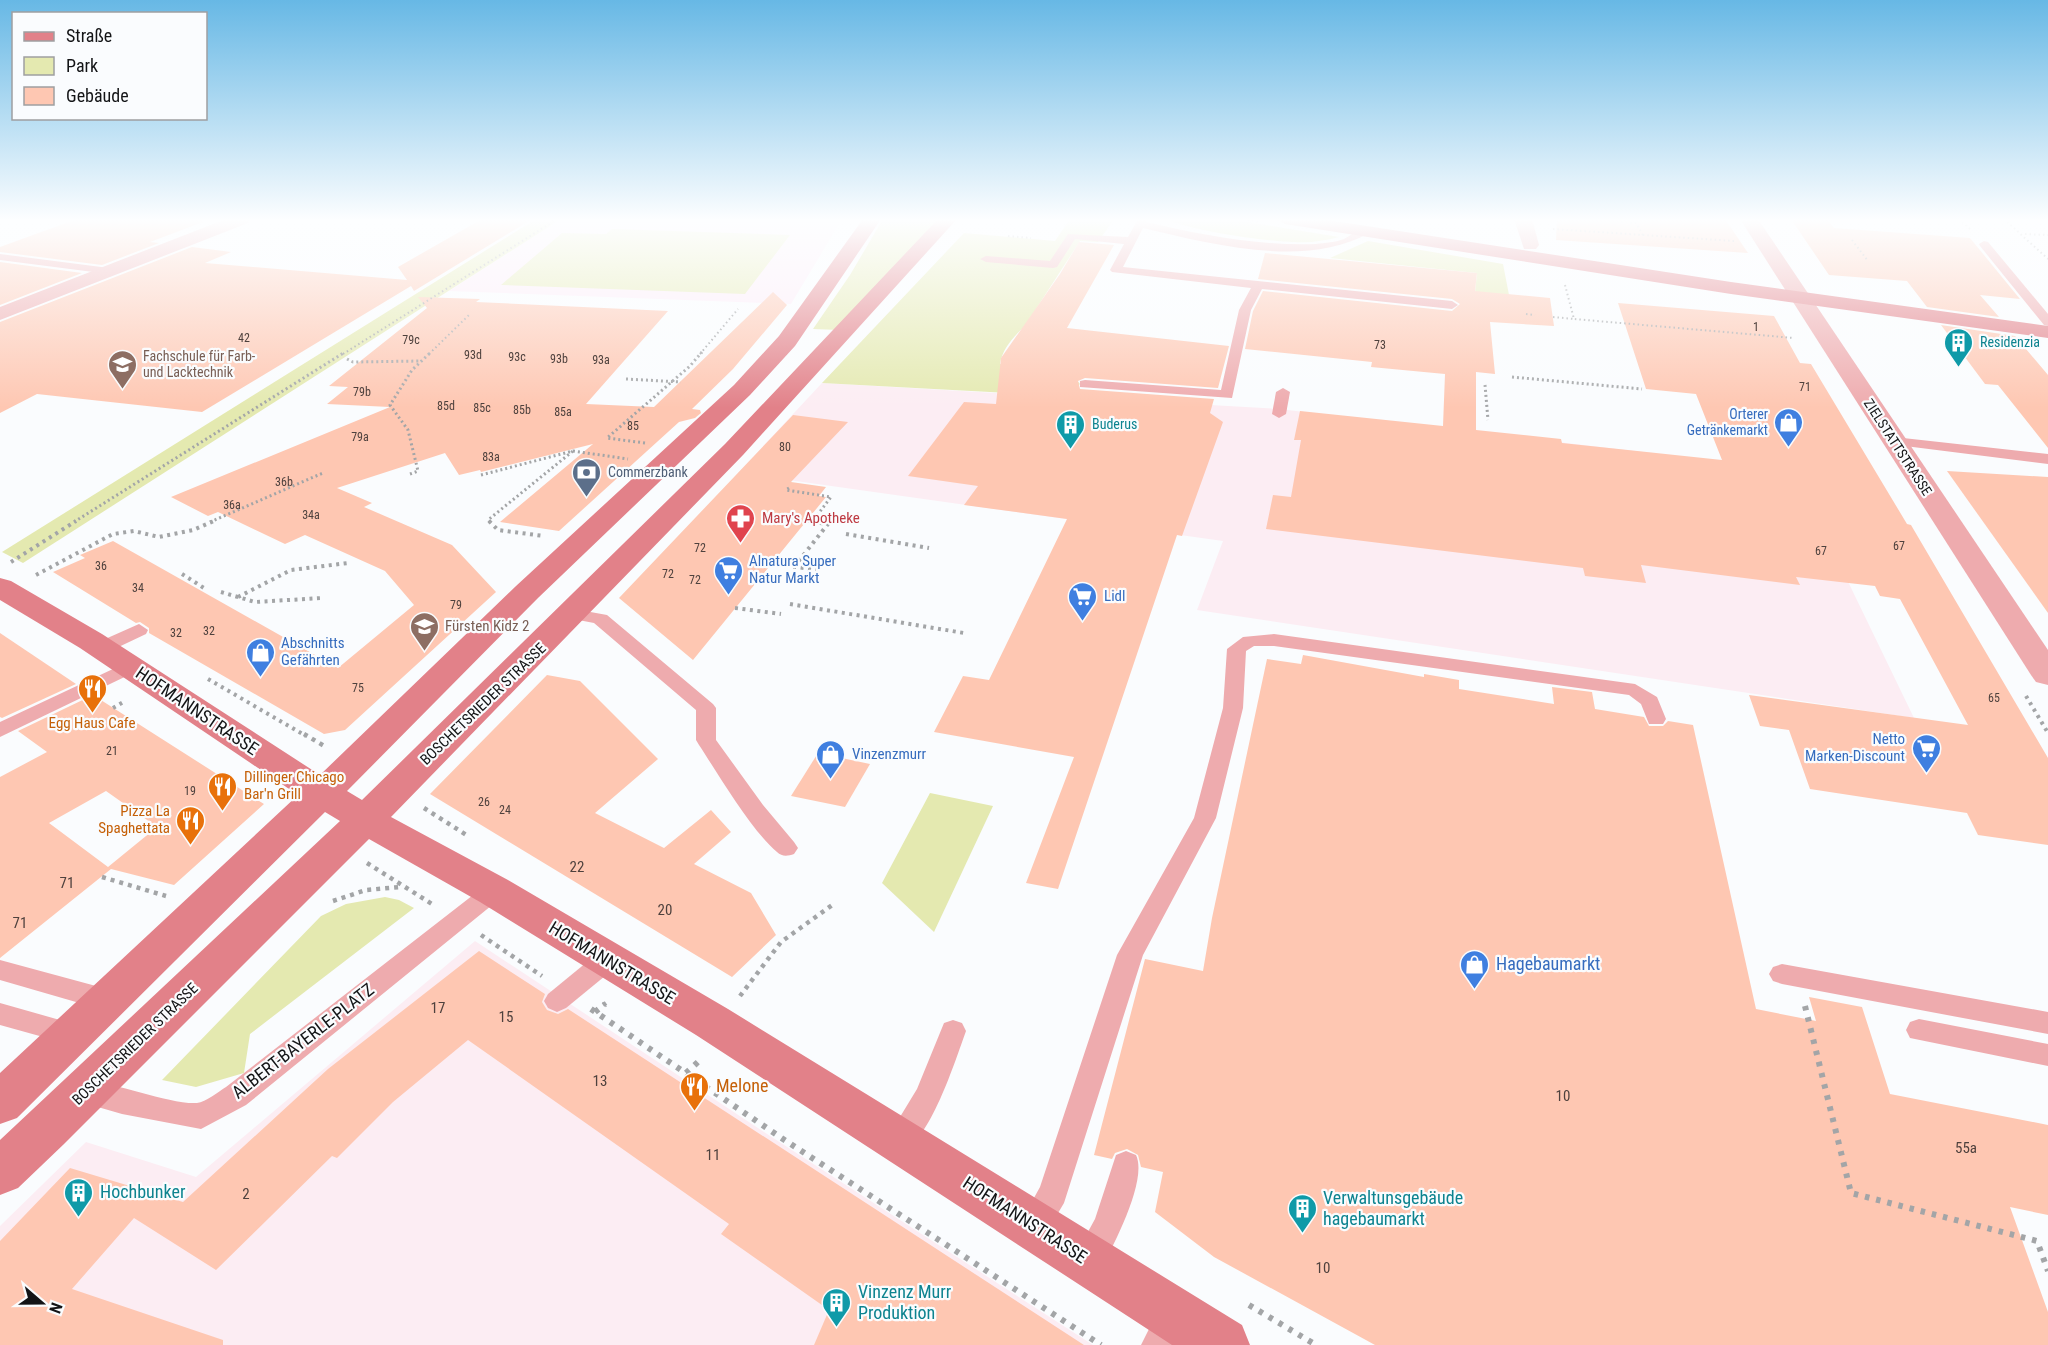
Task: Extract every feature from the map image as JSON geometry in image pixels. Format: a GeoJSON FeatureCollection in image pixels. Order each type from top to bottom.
{"type":"FeatureCollection","features":[{"type":"Feature","properties":{"kind":"main road"},"geometry":{"type":"LineString","coordinates":[[0,1103],[323,794],[527,592],[742,390],[788,341],[829,282]]}},
{"type":"Feature","properties":{"kind":"main road","name":"BOSCHETSRIEDER STRASSE"},"geometry":{"type":"LineString","coordinates":[[0,1172],[87,1092],[574,614],[890,282]]}},
{"type":"Feature","properties":{"kind":"main road"},"geometry":{"type":"LineString","coordinates":[[1759,282],[2048,322]]}},
{"type":"Feature","properties":{"kind":"main road"},"geometry":{"type":"LineString","coordinates":[[1770,282],[2048,332]]}},
{"type":"Feature","properties":{"kind":"main road","name":"HOFMANNSTRASSE"},"geometry":{"type":"LineString","coordinates":[[5,580],[110,654],[323,794],[494,891],[606,981],[900,1140],[1088,1261],[1166,1330],[1222,1345]]}},
{"type":"Feature","properties":{"kind":"street"},"geometry":{"type":"LineString","coordinates":[[0,314],[82,282]]}},
{"type":"Feature","properties":{"kind":"street","name":"ZIELSTATTSTRASSE"},"geometry":{"type":"LineString","coordinates":[[1791,282],[2048,675]]}},
{"type":"Feature","properties":{"kind":"lane"},"geometry":{"type":"LineString","coordinates":[[1227,282],[1452,305]]}},
{"type":"Feature","properties":{"kind":"lane"},"geometry":{"type":"LineString","coordinates":[[2015,282],[2048,322]]}},
{"type":"Feature","properties":{"kind":"lane"},"geometry":{"type":"LineString","coordinates":[[1085,384],[1227,395],[1245,310],[1258,285]]}},
{"type":"Feature","properties":{"kind":"lane"},"geometry":{"type":"LineString","coordinates":[[1279,414],[1283,392]]}},
{"type":"Feature","properties":{"kind":"lane"},"geometry":{"type":"LineString","coordinates":[[1894,441],[2048,459]]}},
{"type":"Feature","properties":{"kind":"lane"},"geometry":{"type":"LineString","coordinates":[[574,614],[600,619],[671,676],[706,708],[706,740],[754,810],[786,848]]}},
{"type":"Feature","properties":{"kind":"lane"},"geometry":{"type":"LineString","coordinates":[[0,730],[110,654],[133,627]]}},
{"type":"Feature","properties":{"kind":"lane"},"geometry":{"type":"LineString","coordinates":[[1034,1225],[1053,1193],[1130,955],[1205,818],[1233,708],[1237,649],[1250,641],[1274,640],[1635,690],[1650,700],[1656,719]]}},
{"type":"Feature","properties":{"kind":"lane"},"geometry":{"type":"LineString","coordinates":[[52,692],[110,654]]}},
{"type":"Feature","properties":{"kind":"lane","name":"ALBERT-BAYERLE-PLATZ"},"geometry":{"type":"LineString","coordinates":[[87,1092],[122,1102],[201,1116],[236,1096],[494,891]]}},
{"type":"Feature","properties":{"kind":"lane"},"geometry":{"type":"LineString","coordinates":[[0,970],[107,1000]]}},
{"type":"Feature","properties":{"kind":"lane"},"geometry":{"type":"LineString","coordinates":[[1790,975],[2048,1023]]}},
{"type":"Feature","properties":{"kind":"lane"},"geometry":{"type":"LineString","coordinates":[[562,997],[606,981]]}},
{"type":"Feature","properties":{"kind":"lane"},"geometry":{"type":"LineString","coordinates":[[0,1014],[72,1034]]}},
{"type":"Feature","properties":{"kind":"lane"},"geometry":{"type":"LineString","coordinates":[[1919,1030],[2048,1054]]}},
{"type":"Feature","properties":{"kind":"lane"},"geometry":{"type":"LineString","coordinates":[[900,1140],[929,1095],[954,1031]]}},
{"type":"Feature","properties":{"kind":"lane"},"geometry":{"type":"LineString","coordinates":[[1088,1261],[1109,1224],[1126,1164]]}},
{"type":"Feature","properties":{"kind":"path"},"geometry":{"type":"LineString","coordinates":[[5,580],[461,282]]}},
{"type":"Feature","properties":{"kind":"path"},"geometry":{"type":"LineString","coordinates":[[1564,282],[1574,319]]}},
{"type":"Feature","properties":{"kind":"path"},"geometry":{"type":"LineString","coordinates":[[652,444],[607,438],[705,351],[738,309]]}},
{"type":"Feature","properties":{"kind":"path"},"geometry":{"type":"LineString","coordinates":[[1526,314],[1535,315]]}},
{"type":"Feature","properties":{"kind":"path"},"geometry":{"type":"LineString","coordinates":[[410,474],[418,471],[408,430],[390,405],[412,370],[469,315]]}},
{"type":"Feature","properties":{"kind":"path"},"geometry":{"type":"LineString","coordinates":[[1553,317],[1797,338]]}},
{"type":"Feature","properties":{"kind":"path"},"geometry":{"type":"LineString","coordinates":[[347,359],[353,362],[421,361]]}},
{"type":"Feature","properties":{"kind":"path"},"geometry":{"type":"LineString","coordinates":[[1512,377],[1642,389]]}},
{"type":"Feature","properties":{"kind":"path"},"geometry":{"type":"LineString","coordinates":[[626,379],[681,382]]}},
{"type":"Feature","properties":{"kind":"path"},"geometry":{"type":"LineString","coordinates":[[1485,385],[1488,420]]}},
{"type":"Feature","properties":{"kind":"path"},"geometry":{"type":"LineString","coordinates":[[481,475],[573,451],[636,460]]}},
{"type":"Feature","properties":{"kind":"path"},"geometry":{"type":"LineString","coordinates":[[552,537],[498,530],[488,520],[573,451]]}},
{"type":"Feature","properties":{"kind":"path"},"geometry":{"type":"LineString","coordinates":[[5,580],[113,534],[134,531],[159,537],[193,530],[323,473]]}},
{"type":"Feature","properties":{"kind":"path"},"geometry":{"type":"LineString","coordinates":[[786,489],[831,497],[812,522]]}},
{"type":"Feature","properties":{"kind":"path"},"geometry":{"type":"LineString","coordinates":[[794,567],[828,524],[806,521]]}},
{"type":"Feature","properties":{"kind":"path"},"geometry":{"type":"LineString","coordinates":[[846,534],[929,548]]}},
{"type":"Feature","properties":{"kind":"path"},"geometry":{"type":"LineString","coordinates":[[238,597],[291,570],[348,563]]}},
{"type":"Feature","properties":{"kind":"path"},"geometry":{"type":"LineString","coordinates":[[771,563],[816,570]]}},
{"type":"Feature","properties":{"kind":"path"},"geometry":{"type":"LineString","coordinates":[[182,574],[204,588]]}},
{"type":"Feature","properties":{"kind":"path"},"geometry":{"type":"LineString","coordinates":[[221,591],[255,602],[322,598]]}},
{"type":"Feature","properties":{"kind":"path"},"geometry":{"type":"LineString","coordinates":[[790,604],[964,633]]}},
{"type":"Feature","properties":{"kind":"path"},"geometry":{"type":"LineString","coordinates":[[735,608],[781,614]]}},
{"type":"Feature","properties":{"kind":"path"},"geometry":{"type":"LineString","coordinates":[[113,708],[125,701]]}},
{"type":"Feature","properties":{"kind":"path"},"geometry":{"type":"LineString","coordinates":[[102,877],[170,897]]}},
{"type":"Feature","properties":{"kind":"path"},"geometry":{"type":"LineString","coordinates":[[328,903],[383,886],[402,887],[457,919],[562,997],[595,1012],[1101,1345]]}},
{"type":"Feature","properties":{"kind":"path"},"geometry":{"type":"LineString","coordinates":[[737,999],[747,989],[781,942],[835,903]]}},
{"type":"Feature","properties":{"kind":"path"},"geometry":{"type":"LineString","coordinates":[[1790,975],[1851,1193],[2037,1241],[2048,1271]]}},
{"type":"Feature","properties":{"kind":"path"},"geometry":{"type":"LineString","coordinates":[[595,1012],[606,981]]}},
{"type":"Feature","properties":{"kind":"path"},"geometry":{"type":"LineString","coordinates":[[686,1073],[699,1061]]}},
{"type":"Feature","properties":{"kind":"shaded area"},"geometry":{"type":"Polygon","coordinates":[[[463,282],[804,282],[791,304],[449,291],[463,282]]]}},
{"type":"Feature","properties":{"kind":"shaded area"},"geometry":{"type":"Polygon","coordinates":[[[822,383],[1279,409],[1794,470],[1914,718],[1197,610],[1223,541],[738,473],[822,383]]]}},
{"type":"Feature","properties":{"kind":"shaded area"},"geometry":{"type":"Polygon","coordinates":[[[475,941],[1093,1345],[0,1345],[0,1226],[86,1142],[196,1177],[475,941]]]}},
{"type":"Feature","properties":{"kind":"green space"},"geometry":{"type":"Polygon","coordinates":[[[435,282],[463,282],[23,563],[2,552],[435,282]]]}},
{"type":"Feature","properties":{"kind":"green space"},"geometry":{"type":"Polygon","coordinates":[[[505,282],[754,282],[745,294],[501,285],[505,282]]]}},
{"type":"Feature","properties":{"kind":"green space"},"geometry":{"type":"Polygon","coordinates":[[[845,282],[882,282],[839,330],[813,329],[845,282]]]}},
{"type":"Feature","properties":{"kind":"green space"},"geometry":{"type":"Polygon","coordinates":[[[918,282],[1054,282],[1025,326],[1006,348],[1000,364],[1069,372],[1080,384],[1066,396],[822,383],[918,282]]]}},
{"type":"Feature","properties":{"kind":"green space"},"geometry":{"type":"Polygon","coordinates":[[[1476,282],[1506,282],[1509,295],[1475,292],[1476,282]]]}},
{"type":"Feature","properties":{"kind":"green space"},"geometry":{"type":"Polygon","coordinates":[[[930,793],[993,806],[934,932],[882,883],[930,793]]]}},
{"type":"Feature","properties":{"kind":"green space"},"geometry":{"type":"Polygon","coordinates":[[[385,897],[399,900],[414,908],[250,1034],[244,1073],[196,1087],[162,1080],[321,916],[346,904],[385,897]]]}},
{"type":"Feature","properties":{"kind":"building"},"geometry":{"type":"Polygon","coordinates":[[[0,282],[60,282],[0,305],[0,282]]]}},
{"type":"Feature","properties":{"kind":"building"},"geometry":{"type":"Polygon","coordinates":[[[103,282],[429,282],[414,291],[411,286],[202,412],[37,394],[0,413],[0,322],[103,282]]]}},
{"type":"Feature","properties":{"kind":"building"},"geometry":{"type":"Polygon","coordinates":[[[1055,282],[1093,282],[1067,328],[1229,346],[1218,388],[1085,378],[1078,381],[1080,389],[1214,399],[1210,413],[1223,422],[1182,536],[1177,535],[1058,889],[1026,883],[1074,757],[934,732],[963,676],[989,680],[1067,519],[964,505],[978,486],[908,476],[964,402],[996,404],[1001,358],[1055,282]]]}},
{"type":"Feature","properties":{"kind":"building"},"geometry":{"type":"Polygon","coordinates":[[[1285,282],[1476,282],[1475,291],[1550,298],[1554,326],[1490,322],[1495,374],[1476,372],[1476,430],[1561,439],[1562,443],[1722,460],[1696,394],[1646,389],[1618,303],[1774,316],[1800,363],[1811,364],[1907,524],[1911,525],[2048,758],[2048,845],[1978,835],[1967,813],[1810,789],[1789,730],[1760,726],[1749,695],[1968,725],[1900,599],[1880,596],[1875,586],[1796,577],[1800,585],[1641,565],[1646,583],[1585,576],[1583,568],[1266,529],[1273,495],[1291,497],[1301,440],[1294,440],[1300,411],[1443,426],[1445,374],[1371,367],[1372,362],[1245,349],[1253,311],[1263,291],[1452,311],[1460,304],[1452,299],[1285,282]]]}},
{"type":"Feature","properties":{"kind":"building"},"geometry":{"type":"Polygon","coordinates":[[[1908,282],[2006,282],[2020,299],[1980,295],[1999,317],[1927,307],[1908,282]]]}},
{"type":"Feature","properties":{"kind":"building"},"geometry":{"type":"Polygon","coordinates":[[[773,292],[787,305],[733,369],[692,409],[700,410],[701,413],[695,418],[679,422],[559,531],[500,522],[593,444],[481,472],[480,470],[459,475],[445,453],[337,488],[372,503],[364,507],[452,545],[496,592],[345,730],[324,734],[149,633],[149,628],[140,622],[136,623],[53,572],[85,558],[80,555],[113,541],[338,668],[414,605],[385,571],[305,535],[285,544],[218,512],[208,516],[171,497],[390,407],[327,404],[348,387],[329,386],[427,308],[418,297],[668,311],[586,404],[654,407],[773,292]]]}},
{"type":"Feature","properties":{"kind":"building","name":"Residenzia"},"geometry":{"type":"Polygon","coordinates":[[[1941,325],[2015,336],[2048,375],[2048,448],[1998,385],[1985,384],[1941,325]]]}},
{"type":"Feature","properties":{"kind":"building"},"geometry":{"type":"Polygon","coordinates":[[[793,415],[848,422],[791,482],[826,487],[819,496],[826,497],[693,660],[619,598],[793,415]]]}},
{"type":"Feature","properties":{"kind":"building"},"geometry":{"type":"Polygon","coordinates":[[[1947,471],[2048,477],[2048,613],[1947,471]]]}},
{"type":"Feature","properties":{"kind":"building"},"geometry":{"type":"Polygon","coordinates":[[[0,633],[76,684],[0,717],[0,633]]]}},
{"type":"Feature","properties":{"kind":"building","name":"Hagebaumarkt"},"geometry":{"type":"Polygon","coordinates":[[[1303,655],[1424,677],[1424,674],[1459,680],[1459,689],[1554,704],[1552,687],[1592,692],[1595,709],[1644,717],[1649,726],[1663,726],[1668,721],[1693,725],[1756,1009],[1816,1021],[1809,997],[1862,1007],[1890,1094],[2048,1125],[2048,1215],[2010,1207],[2048,1312],[2048,1345],[1375,1345],[1214,1257],[1155,1212],[1163,1172],[1141,1167],[1138,1155],[1127,1149],[1115,1153],[1112,1159],[1094,1155],[1145,959],[1203,971],[1212,918],[1267,659],[1301,664],[1303,655]]]}},
{"type":"Feature","properties":{"kind":"building"},"geometry":{"type":"Polygon","coordinates":[[[547,675],[580,681],[658,759],[595,813],[664,848],[711,810],[731,832],[694,864],[751,893],[776,935],[732,977],[430,794],[547,675]]]}},
{"type":"Feature","properties":{"kind":"building"},"geometry":{"type":"Polygon","coordinates":[[[93,695],[264,804],[174,885],[111,869],[0,958],[0,777],[47,752],[18,731],[93,695]],[[106,791],[49,823],[108,867],[157,827],[106,791]]]}},
{"type":"Feature","properties":{"kind":"building","name":"Vinzenzmurr"},"geometry":{"type":"Polygon","coordinates":[[[818,753],[870,764],[845,807],[791,796],[818,753]]]}},
{"type":"Feature","properties":{"kind":"building"},"geometry":{"type":"Polygon","coordinates":[[[479,951],[545,994],[542,1002],[547,1010],[558,1014],[568,1009],[1084,1345],[814,1345],[829,1310],[721,1234],[729,1224],[468,1040],[393,1102],[337,1158],[332,1156],[216,1270],[134,1218],[72,1289],[223,1340],[223,1345],[0,1345],[0,1241],[70,1168],[183,1202],[328,1069],[479,951]]]}},
{"type":"Feature","properties":{"kind":"place","name":"Residenzia"},"geometry":{"type":"Point","coordinates":[1959,368]}},
{"type":"Feature","properties":{"kind":"place","name":"Fachschule für Farb- und Lacktechnik"},"geometry":{"type":"Point","coordinates":[122,390]}},
{"type":"Feature","properties":{"kind":"place","name":"Orterer Getränkemarkt"},"geometry":{"type":"Point","coordinates":[1789,448]}},
{"type":"Feature","properties":{"kind":"place","name":"Buderus"},"geometry":{"type":"Point","coordinates":[1071,450]}},
{"type":"Feature","properties":{"kind":"place","name":"Commerzbank"},"geometry":{"type":"Point","coordinates":[587,498]}},
{"type":"Feature","properties":{"kind":"place","name":"Mary's Apotheke"},"geometry":{"type":"Point","coordinates":[741,544]}},
{"type":"Feature","properties":{"kind":"place","name":"Alnatura Super Natur Markt"},"geometry":{"type":"Point","coordinates":[728,596]}},
{"type":"Feature","properties":{"kind":"place","name":"Lidl"},"geometry":{"type":"Point","coordinates":[1083,622]}},
{"type":"Feature","properties":{"kind":"place","name":"Fürsten Kidz 2"},"geometry":{"type":"Point","coordinates":[424,652]}},
{"type":"Feature","properties":{"kind":"place","name":"Abschnitts Gefährten"},"geometry":{"type":"Point","coordinates":[260,678]}},
{"type":"Feature","properties":{"kind":"place","name":"Egg Haus Cafe"},"geometry":{"type":"Point","coordinates":[92,714]}},
{"type":"Feature","properties":{"kind":"place","name":"Netto Marken-Discount"},"geometry":{"type":"Point","coordinates":[1926,774]}},
{"type":"Feature","properties":{"kind":"place","name":"Vinzenzmurr"},"geometry":{"type":"Point","coordinates":[831,780]}},
{"type":"Feature","properties":{"kind":"place","name":"Dillinger Chicago Bar'n Grill"},"geometry":{"type":"Point","coordinates":[223,812]}},
{"type":"Feature","properties":{"kind":"place","name":"Pizza La Spaghettata"},"geometry":{"type":"Point","coordinates":[191,846]}},
{"type":"Feature","properties":{"kind":"place","name":"Hagebaumarkt"},"geometry":{"type":"Point","coordinates":[1475,990]}},
{"type":"Feature","properties":{"kind":"place","name":"Melone"},"geometry":{"type":"Point","coordinates":[695,1112]}},
{"type":"Feature","properties":{"kind":"place","name":"Hochbunker"},"geometry":{"type":"Point","coordinates":[79,1218]}},
{"type":"Feature","properties":{"kind":"place","name":"Verwaltunsgebäude hagebaumarkt"},"geometry":{"type":"Point","coordinates":[1302,1234]}},
{"type":"Feature","properties":{"kind":"place","name":"Vinzenz Murr Produktion"},"geometry":{"type":"Point","coordinates":[837,1328]}}]}
